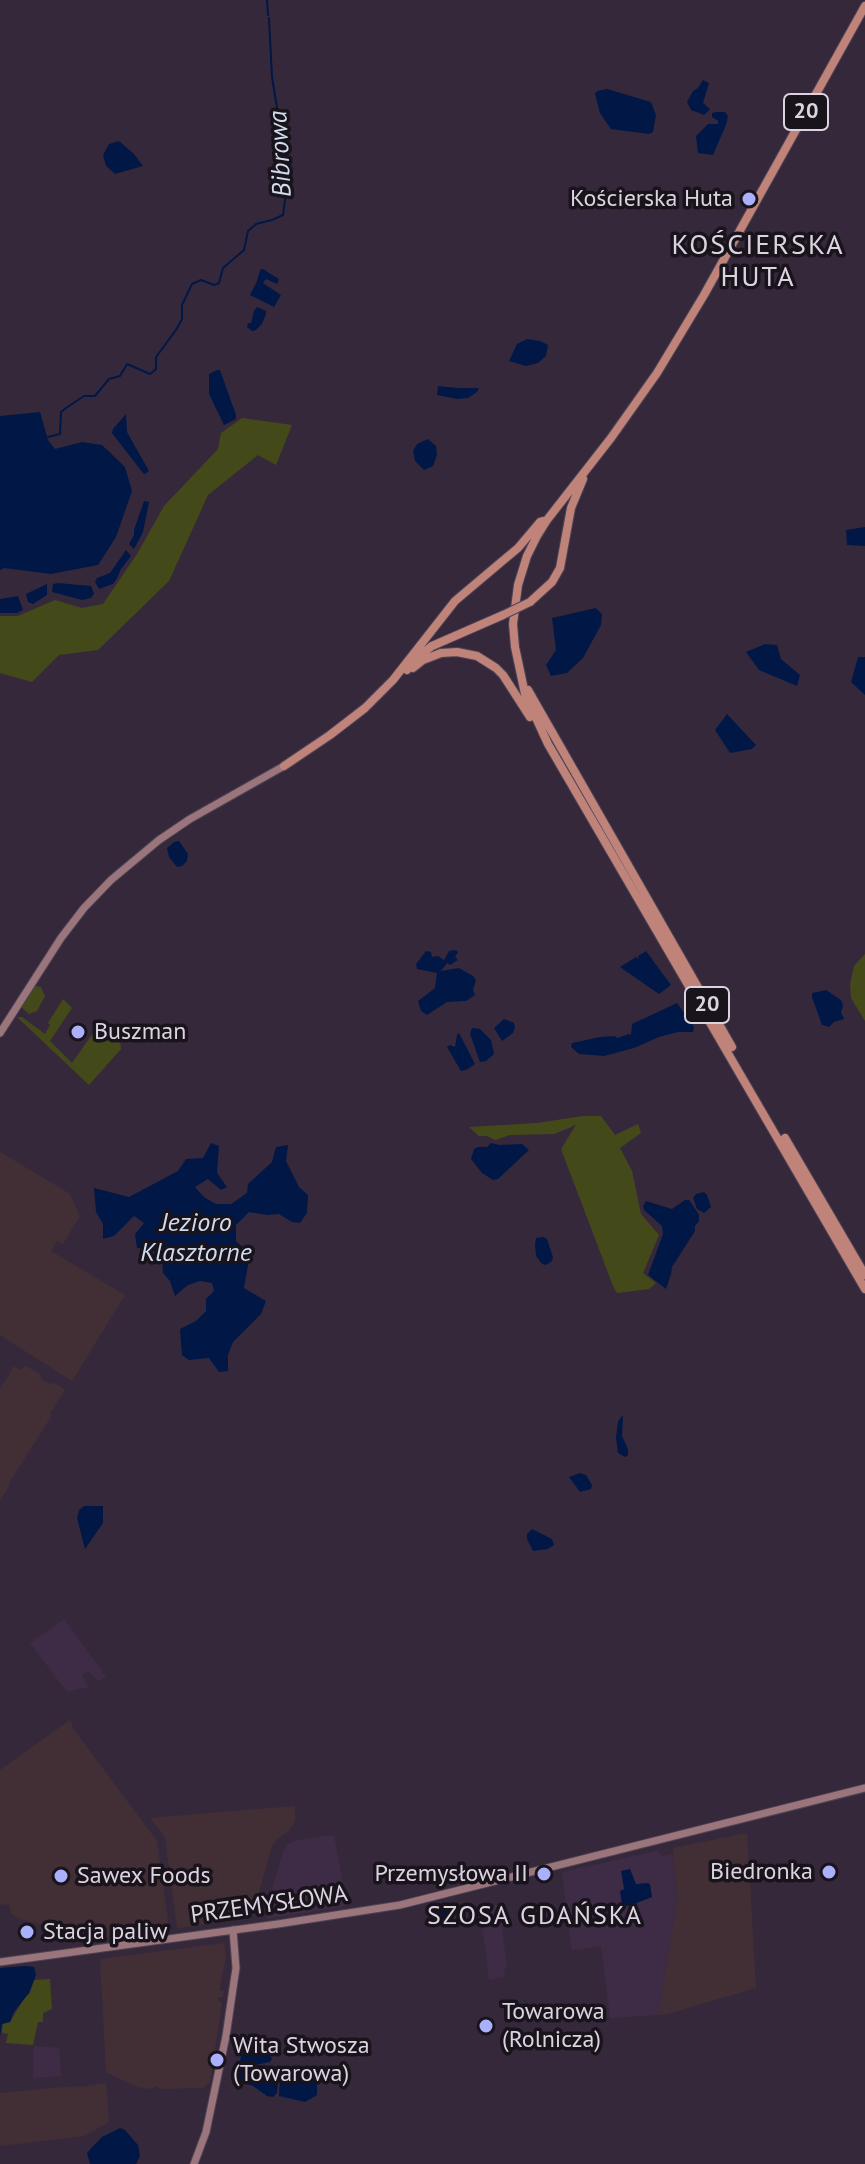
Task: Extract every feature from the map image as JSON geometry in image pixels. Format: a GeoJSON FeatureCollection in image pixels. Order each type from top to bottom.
{"type":"FeatureCollection","features":[{"type":"Feature","properties":{"kind":"main road","name":"20"},"geometry":{"type":"LineString","coordinates":[[865,6],[689,321],[643,393],[547,520],[527,556],[515,600],[513,624],[528,703],[548,744],[865,1289]]}},
{"type":"Feature","properties":{"kind":"main road"},"geometry":{"type":"LineString","coordinates":[[284,766],[310,754],[350,726],[432,646],[530,602],[552,582],[560,568],[571,508],[584,474]]}},
{"type":"Feature","properties":{"kind":"main road"},"geometry":{"type":"LineString","coordinates":[[0,1033],[76,917],[111,880],[190,819],[284,766],[365,708],[393,680],[455,601],[518,548],[540,522],[547,520]]}},
{"type":"Feature","properties":{"kind":"main road"},"geometry":{"type":"LineString","coordinates":[[406,672],[423,660],[441,653],[465,653],[484,659],[509,683],[548,744]]}},
{"type":"Feature","properties":{"kind":"main road","name":"20"},"geometry":{"type":"LineString","coordinates":[[521,675],[545,722],[865,1275]]}},
{"type":"Feature","properties":{"kind":"main road","name":"PRZEMYSŁOWA"},"geometry":{"type":"LineString","coordinates":[[0,1962],[400,1905],[865,1788]]}},
{"type":"Feature","properties":{"kind":"main road"},"geometry":{"type":"LineString","coordinates":[[194,2164],[206,2132],[226,2036],[236,1968],[233,1930]]}},
{"type":"Feature","properties":{"kind":"shaded area"},"geometry":{"type":"Polygon","coordinates":[[[0,1152],[70,1194],[80,1216],[63,1244],[57,1241],[51,1251],[125,1295],[72,1381],[0,1335],[0,1152]]]}},
{"type":"Feature","properties":{"kind":"shaded area"},"geometry":{"type":"Polygon","coordinates":[[[12,1366],[21,1370],[26,1366],[41,1375],[41,1379],[65,1390],[0,1501],[0,1389],[12,1366]]]}},
{"type":"Feature","properties":{"kind":"shaded area"},"geometry":{"type":"Polygon","coordinates":[[[64,1619],[106,1677],[98,1681],[88,1671],[82,1674],[88,1687],[67,1692],[30,1643],[64,1619]]]}},
{"type":"Feature","properties":{"kind":"shaded area"},"geometry":{"type":"Polygon","coordinates":[[[70,1720],[74,1730],[157,1841],[169,1929],[109,1937],[62,1930],[21,1919],[11,1914],[9,1904],[0,1905],[0,1770],[70,1720]]]}},
{"type":"Feature","properties":{"kind":"shaded area"},"geometry":{"type":"Polygon","coordinates":[[[295,1806],[295,1821],[272,1846],[255,1906],[245,1919],[177,1928],[165,1837],[150,1818],[295,1806]]]}},
{"type":"Feature","properties":{"kind":"shaded area"},"geometry":{"type":"Polygon","coordinates":[[[747,1833],[756,1988],[658,2015],[677,1903],[673,1848],[747,1833]]]}},
{"type":"Feature","properties":{"kind":"shaded area"},"geometry":{"type":"Polygon","coordinates":[[[334,1835],[347,1906],[267,1919],[266,1909],[288,1844],[334,1835]]]}},
{"type":"Feature","properties":{"kind":"shaded area"},"geometry":{"type":"Polygon","coordinates":[[[657,1851],[663,1856],[673,1854],[677,1903],[658,2015],[610,2018],[601,1946],[572,1950],[562,1872],[657,1851]]]}},
{"type":"Feature","properties":{"kind":"shaded area"},"geometry":{"type":"Polygon","coordinates":[[[499,1905],[507,1968],[504,1969],[505,1977],[489,1980],[480,1907],[499,1905]]]}},
{"type":"Feature","properties":{"kind":"shaded area"},"geometry":{"type":"Polygon","coordinates":[[[224,1943],[226,1957],[219,1990],[224,1991],[223,1997],[218,1997],[222,2002],[210,2082],[203,2088],[159,2089],[157,2086],[151,2089],[137,2087],[106,2072],[100,1959],[224,1943]]]}},
{"type":"Feature","properties":{"kind":"shaded area"},"geometry":{"type":"Polygon","coordinates":[[[34,2046],[59,2048],[61,2076],[33,2078],[34,2046]]]}},
{"type":"Feature","properties":{"kind":"shaded area"},"geometry":{"type":"Polygon","coordinates":[[[106,2083],[109,2122],[84,2136],[0,2146],[0,2093],[106,2083]]]}},
{"type":"Feature","properties":{"kind":"green space"},"geometry":{"type":"Polygon","coordinates":[[[242,418],[292,425],[276,465],[258,455],[208,495],[169,581],[98,650],[59,655],[32,682],[0,673],[0,616],[18,616],[55,600],[82,608],[103,604],[137,554],[164,506],[218,449],[221,433],[242,418]]]}},
{"type":"Feature","properties":{"kind":"green space"},"geometry":{"type":"Polygon","coordinates":[[[865,954],[865,1021],[851,998],[850,984],[854,966],[865,954]]]}},
{"type":"Feature","properties":{"kind":"green space"},"geometry":{"type":"Polygon","coordinates":[[[35,986],[41,987],[45,996],[37,1011],[29,1014],[21,1007],[35,986]]]}},
{"type":"Feature","properties":{"kind":"green space"},"geometry":{"type":"Polygon","coordinates":[[[63,999],[72,1008],[50,1041],[72,1063],[100,1021],[105,1021],[119,1035],[121,1049],[89,1085],[17,1017],[22,1017],[45,1034],[63,999]]]}},
{"type":"Feature","properties":{"kind":"green space"},"geometry":{"type":"Polygon","coordinates":[[[601,1116],[615,1135],[638,1124],[641,1133],[620,1148],[632,1171],[641,1214],[659,1235],[643,1273],[656,1283],[649,1289],[617,1293],[613,1286],[561,1149],[576,1125],[554,1134],[510,1135],[495,1140],[479,1136],[469,1127],[537,1123],[601,1116]]]}},
{"type":"Feature","properties":{"kind":"green space"},"geometry":{"type":"Polygon","coordinates":[[[50,1979],[52,2009],[43,2013],[43,2022],[38,2022],[33,2045],[6,2043],[8,2034],[2,2033],[3,2023],[10,2022],[30,1993],[34,1980],[50,1979]]]}},
{"type":"Feature","properties":{"kind":"water"},"geometry":{"type":"Polygon","coordinates":[[[703,80],[709,83],[703,103],[710,109],[704,115],[691,110],[687,102],[703,80]]]}},
{"type":"Feature","properties":{"kind":"water"},"geometry":{"type":"Polygon","coordinates":[[[607,89],[651,102],[656,115],[653,132],[611,129],[600,113],[595,94],[607,89]]]}},
{"type":"Feature","properties":{"kind":"water"},"geometry":{"type":"Polygon","coordinates":[[[725,112],[728,116],[713,155],[698,153],[696,136],[708,124],[718,124],[712,117],[712,113],[725,112]]]}},
{"type":"Feature","properties":{"kind":"water"},"geometry":{"type":"Polygon","coordinates":[[[119,141],[143,166],[115,174],[106,166],[103,155],[109,144],[119,141]]]}},
{"type":"Feature","properties":{"kind":"water"},"geometry":{"type":"Polygon","coordinates":[[[263,269],[279,279],[277,284],[266,279],[263,283],[281,295],[274,307],[250,295],[263,269]]]}},
{"type":"Feature","properties":{"kind":"water"},"geometry":{"type":"Polygon","coordinates":[[[257,307],[266,314],[262,324],[252,331],[247,327],[257,307]]]}},
{"type":"Feature","properties":{"kind":"water"},"geometry":{"type":"Polygon","coordinates":[[[527,339],[548,345],[546,356],[538,363],[526,366],[509,361],[517,344],[527,339]]]}},
{"type":"Feature","properties":{"kind":"water"},"geometry":{"type":"Polygon","coordinates":[[[220,370],[236,415],[236,419],[224,425],[209,394],[209,374],[220,370]]]}},
{"type":"Feature","properties":{"kind":"water"},"geometry":{"type":"Polygon","coordinates":[[[438,386],[479,388],[468,398],[457,399],[437,395],[438,386]]]}},
{"type":"Feature","properties":{"kind":"water"},"geometry":{"type":"Polygon","coordinates":[[[40,412],[48,440],[55,449],[82,442],[102,445],[125,467],[132,491],[116,537],[98,565],[51,574],[0,570],[0,416],[40,412]]]}},
{"type":"Feature","properties":{"kind":"water"},"geometry":{"type":"Polygon","coordinates":[[[126,414],[127,432],[149,471],[145,474],[112,433],[126,414]]]}},
{"type":"Feature","properties":{"kind":"water"},"geometry":{"type":"Polygon","coordinates":[[[428,439],[436,446],[437,455],[433,466],[424,470],[415,461],[413,451],[417,444],[428,439]]]}},
{"type":"Feature","properties":{"kind":"water"},"geometry":{"type":"Polygon","coordinates":[[[144,501],[149,502],[143,532],[134,549],[129,544],[144,501]]]}},
{"type":"Feature","properties":{"kind":"water"},"geometry":{"type":"Polygon","coordinates":[[[865,527],[865,546],[847,545],[846,530],[865,527]]]}},
{"type":"Feature","properties":{"kind":"water"},"geometry":{"type":"Polygon","coordinates":[[[126,550],[131,556],[116,580],[99,589],[95,582],[97,578],[110,573],[126,550]]]}},
{"type":"Feature","properties":{"kind":"water"},"geometry":{"type":"Polygon","coordinates":[[[47,584],[47,595],[33,604],[28,602],[26,594],[47,584]]]}},
{"type":"Feature","properties":{"kind":"water"},"geometry":{"type":"Polygon","coordinates":[[[53,584],[91,586],[94,594],[82,600],[52,592],[53,584]]]}},
{"type":"Feature","properties":{"kind":"water"},"geometry":{"type":"Polygon","coordinates":[[[18,596],[23,610],[0,613],[0,599],[18,596]]]}},
{"type":"Feature","properties":{"kind":"water"},"geometry":{"type":"Polygon","coordinates":[[[596,608],[602,614],[601,625],[583,658],[567,673],[551,676],[546,665],[556,650],[552,618],[596,608]]]}},
{"type":"Feature","properties":{"kind":"water"},"geometry":{"type":"Polygon","coordinates":[[[765,644],[777,645],[781,659],[800,675],[797,686],[759,670],[746,652],[765,644]]]}},
{"type":"Feature","properties":{"kind":"water"},"geometry":{"type":"Polygon","coordinates":[[[858,657],[865,657],[865,695],[851,682],[858,657]]]}},
{"type":"Feature","properties":{"kind":"water"},"geometry":{"type":"Polygon","coordinates":[[[727,714],[756,745],[752,749],[730,753],[715,730],[727,714]]]}},
{"type":"Feature","properties":{"kind":"water"},"geometry":{"type":"Polygon","coordinates":[[[179,841],[188,854],[187,861],[177,867],[169,857],[167,848],[179,841]]]}},
{"type":"Feature","properties":{"kind":"water"},"geometry":{"type":"Polygon","coordinates":[[[456,950],[458,960],[450,965],[447,963],[441,971],[459,968],[473,976],[476,980],[475,995],[466,1001],[447,1002],[427,1015],[421,1011],[418,1001],[435,988],[437,973],[417,969],[416,964],[426,951],[431,952],[432,957],[438,956],[444,960],[449,951],[456,950]]]}},
{"type":"Feature","properties":{"kind":"water"},"geometry":{"type":"Polygon","coordinates":[[[646,951],[671,985],[659,994],[620,967],[636,957],[639,959],[638,956],[646,951]]]}},
{"type":"Feature","properties":{"kind":"water"},"geometry":{"type":"Polygon","coordinates":[[[826,990],[841,1000],[843,1006],[841,1012],[844,1019],[829,1027],[822,1025],[812,997],[812,993],[826,990]]]}},
{"type":"Feature","properties":{"kind":"water"},"geometry":{"type":"Polygon","coordinates":[[[677,1003],[694,1027],[693,1032],[659,1037],[604,1056],[579,1054],[571,1047],[572,1043],[600,1037],[631,1035],[632,1024],[677,1003]]]}},
{"type":"Feature","properties":{"kind":"water"},"geometry":{"type":"Polygon","coordinates":[[[504,1019],[514,1023],[515,1027],[513,1033],[502,1041],[494,1028],[504,1019]]]}},
{"type":"Feature","properties":{"kind":"water"},"geometry":{"type":"Polygon","coordinates":[[[472,1028],[480,1029],[491,1040],[494,1054],[486,1061],[480,1062],[470,1034],[472,1028]]]}},
{"type":"Feature","properties":{"kind":"water"},"geometry":{"type":"Polygon","coordinates":[[[459,1033],[475,1064],[461,1071],[447,1047],[455,1047],[459,1033]]]}},
{"type":"Feature","properties":{"kind":"water","name":"Jezioro Klasztorne"},"geometry":{"type":"Polygon","coordinates":[[[211,1143],[219,1146],[217,1173],[227,1187],[221,1190],[208,1179],[195,1187],[216,1204],[231,1204],[247,1193],[248,1184],[272,1162],[276,1147],[288,1145],[286,1161],[299,1187],[308,1195],[307,1213],[300,1223],[279,1214],[249,1212],[236,1225],[236,1241],[250,1254],[244,1288],[266,1301],[261,1314],[233,1342],[228,1355],[228,1371],[219,1372],[209,1358],[189,1360],[182,1355],[180,1329],[196,1321],[206,1311],[206,1299],[214,1291],[212,1283],[200,1281],[188,1285],[175,1296],[170,1281],[163,1273],[162,1256],[150,1248],[137,1248],[135,1234],[144,1223],[134,1216],[114,1236],[103,1239],[103,1224],[96,1212],[94,1188],[129,1197],[178,1171],[186,1159],[203,1158],[211,1143]]]}},
{"type":"Feature","properties":{"kind":"water"},"geometry":{"type":"Polygon","coordinates":[[[491,1143],[522,1144],[529,1150],[498,1179],[493,1180],[482,1173],[471,1159],[474,1149],[487,1147],[491,1143]]]}},
{"type":"Feature","properties":{"kind":"water"},"geometry":{"type":"Polygon","coordinates":[[[704,1192],[711,1207],[704,1213],[697,1209],[693,1198],[704,1192]]]}},
{"type":"Feature","properties":{"kind":"water"},"geometry":{"type":"Polygon","coordinates":[[[685,1200],[692,1204],[699,1221],[672,1267],[666,1289],[648,1275],[663,1234],[662,1226],[643,1206],[646,1201],[672,1209],[685,1200]]]}},
{"type":"Feature","properties":{"kind":"water"},"geometry":{"type":"Polygon","coordinates":[[[536,1238],[547,1239],[553,1257],[546,1265],[536,1256],[536,1238]]]}},
{"type":"Feature","properties":{"kind":"water"},"geometry":{"type":"Polygon","coordinates":[[[623,1416],[622,1436],[628,1449],[625,1457],[618,1453],[616,1438],[618,1422],[623,1416]]]}},
{"type":"Feature","properties":{"kind":"water"},"geometry":{"type":"Polygon","coordinates":[[[580,1473],[586,1475],[591,1489],[580,1492],[569,1477],[580,1473]]]}},
{"type":"Feature","properties":{"kind":"water"},"geometry":{"type":"Polygon","coordinates":[[[84,1506],[103,1506],[103,1523],[85,1549],[77,1518],[84,1506]]]}},
{"type":"Feature","properties":{"kind":"water"},"geometry":{"type":"Polygon","coordinates":[[[532,1529],[552,1539],[554,1545],[533,1551],[527,1539],[532,1529]]]}},
{"type":"Feature","properties":{"kind":"water"},"geometry":{"type":"Polygon","coordinates":[[[630,1869],[636,1884],[650,1884],[652,1897],[629,1906],[622,1905],[620,1891],[624,1889],[621,1871],[630,1869]]]}},
{"type":"Feature","properties":{"kind":"water"},"geometry":{"type":"Polygon","coordinates":[[[449,1903],[456,1909],[454,1917],[432,1919],[430,1909],[449,1903]]]}},
{"type":"Feature","properties":{"kind":"water"},"geometry":{"type":"Polygon","coordinates":[[[34,1967],[36,1975],[29,1993],[10,2022],[2,2024],[0,2037],[0,1968],[34,1967]]]}},
{"type":"Feature","properties":{"kind":"water"},"geometry":{"type":"Polygon","coordinates":[[[265,2048],[272,2059],[255,2065],[273,2066],[279,2070],[277,2093],[273,2097],[236,2080],[241,2056],[246,2050],[265,2048]]]}},
{"type":"Feature","properties":{"kind":"water"},"geometry":{"type":"Polygon","coordinates":[[[283,2071],[296,2077],[314,2078],[317,2095],[305,2102],[279,2096],[283,2071]]]}},
{"type":"Feature","properties":{"kind":"water"},"geometry":{"type":"Polygon","coordinates":[[[120,2128],[138,2145],[140,2156],[136,2164],[90,2164],[87,2153],[102,2137],[120,2128]]]}},
{"type":"Feature","properties":{"kind":"waterway","name":"Bibrowa"},"geometry":{"type":"LineString","coordinates":[[267,0],[268,15]]}},
{"type":"Feature","properties":{"kind":"waterway","name":"Bibrowa"},"geometry":{"type":"LineString","coordinates":[[48,437],[60,434],[61,412],[84,396],[95,396],[109,379],[120,376],[127,364],[150,374],[156,369],[156,357],[182,319],[182,305],[192,284],[201,280],[214,285],[219,283],[223,268],[244,250],[248,231],[256,224],[283,215],[286,193],[284,151],[272,77],[269,18]]}},
{"type":"Feature","properties":{"kind":"place","name":"Kościerska Huta"},"geometry":{"type":"Point","coordinates":[749,199]}},
{"type":"Feature","properties":{"kind":"place","name":"Buszman"},"geometry":{"type":"Point","coordinates":[78,1032]}},
{"type":"Feature","properties":{"kind":"place","name":"Biedronka"},"geometry":{"type":"Point","coordinates":[829,1872]}},
{"type":"Feature","properties":{"kind":"place","name":"Przemysłowa II"},"geometry":{"type":"Point","coordinates":[544,1874]}},
{"type":"Feature","properties":{"kind":"place","name":"Sawex Foods"},"geometry":{"type":"Point","coordinates":[61,1876]}},
{"type":"Feature","properties":{"kind":"place","name":"Stacja paliw"},"geometry":{"type":"Point","coordinates":[27,1932]}},
{"type":"Feature","properties":{"kind":"place","name":"Towarowa (Rolnicza)"},"geometry":{"type":"Point","coordinates":[486,2026]}},
{"type":"Feature","properties":{"kind":"place","name":"Wita Stwosza (Towarowa)"},"geometry":{"type":"Point","coordinates":[217,2060]}},
{"type":"Feature","properties":{"kind":"district","name":"KOŚCIERSKA HUTA"},"geometry":{"type":"Point","coordinates":[758,262]}},
{"type":"Feature","properties":{"kind":"district","name":"SZOSA GDAŃSKA"},"geometry":{"type":"Point","coordinates":[535,1917]}}]}
